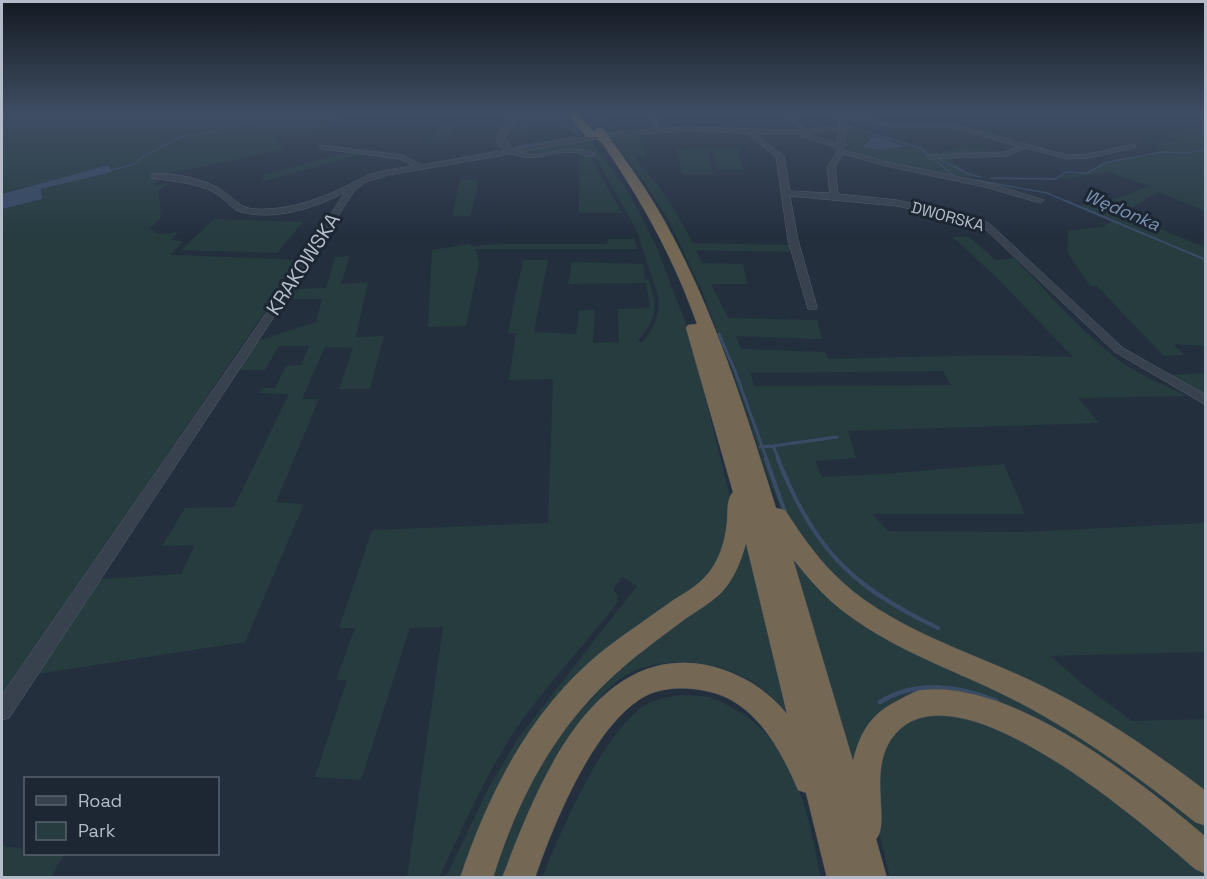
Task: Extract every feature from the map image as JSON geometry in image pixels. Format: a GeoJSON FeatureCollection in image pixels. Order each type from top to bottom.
{"type":"FeatureCollection","features":[{"type":"Feature","properties":{"kind":"highway"},"geometry":{"type":"LineString","coordinates":[[608,154],[644,210],[678,284],[694,327],[748,479],[873,878]]}},
{"type":"Feature","properties":{"kind":"highway"},"geometry":{"type":"LineString","coordinates":[[613,154],[632,175],[654,210],[687,276],[708,329],[748,479],[789,664],[843,878]]}},
{"type":"Feature","properties":{"kind":"highway"},"geometry":{"type":"LineString","coordinates":[[748,479],[808,566],[859,611],[911,641],[1027,692],[1088,726],[1126,750],[1206,811]]}},
{"type":"Feature","properties":{"kind":"highway"},"geometry":{"type":"LineString","coordinates":[[476,878],[509,793],[533,751],[571,699],[600,670],[713,585],[730,562],[748,479]]}},
{"type":"Feature","properties":{"kind":"highway"},"geometry":{"type":"LineString","coordinates":[[518,878],[552,795],[592,731],[617,702],[634,688],[665,676],[682,675],[719,681],[735,688],[748,695],[773,718],[801,760],[843,878]]}},
{"type":"Feature","properties":{"kind":"highway"},"geometry":{"type":"LineString","coordinates":[[873,878],[864,801],[867,760],[878,733],[894,715],[904,709],[932,701],[963,703],[979,707],[1045,739],[1074,756],[1136,800],[1206,858]]}},
{"type":"Feature","properties":{"kind":"street"},"geometry":{"type":"LineString","coordinates":[[378,154],[402,157],[421,167]]}},
{"type":"Feature","properties":{"kind":"street"},"geometry":{"type":"LineString","coordinates":[[155,176],[186,181],[215,190],[236,207],[248,210],[297,207],[346,192],[378,175],[491,154]]}},
{"type":"Feature","properties":{"kind":"street"},"geometry":{"type":"LineString","coordinates":[[515,154],[522,157],[544,154]]}},
{"type":"Feature","properties":{"kind":"street"},"geometry":{"type":"LineString","coordinates":[[778,154],[784,174],[787,193],[785,199],[793,240],[812,307]]}},
{"type":"Feature","properties":{"kind":"street"},"geometry":{"type":"LineString","coordinates":[[834,196],[831,167],[838,154]]}},
{"type":"Feature","properties":{"kind":"street"},"geometry":{"type":"LineString","coordinates":[[860,154],[904,168],[947,176],[1040,200]]}},
{"type":"Feature","properties":{"kind":"street"},"geometry":{"type":"LineString","coordinates":[[933,157],[1006,154]]}},
{"type":"Feature","properties":{"kind":"street"},"geometry":{"type":"LineString","coordinates":[[1059,154],[1074,157],[1090,154]]}},
{"type":"Feature","properties":{"kind":"street"},"geometry":{"type":"LineString","coordinates":[[947,176],[1010,182]]}},
{"type":"Feature","properties":{"kind":"street","name":"KRAKOWSKA"},"geometry":{"type":"LineString","coordinates":[[2,711],[269,316],[346,192]]}},
{"type":"Feature","properties":{"kind":"street","name":"DWORSKA"},"geometry":{"type":"LineString","coordinates":[[787,193],[897,203],[968,218],[987,226],[1016,250],[1105,338],[1136,360],[1206,401]]}},
{"type":"Feature","properties":{"kind":"green space"},"geometry":{"type":"Polygon","coordinates":[[[2,154],[260,154],[169,174],[158,180],[154,186],[170,183],[159,190],[161,218],[149,229],[159,234],[178,232],[171,240],[183,241],[171,255],[285,259],[299,262],[2,696],[2,209],[42,199],[41,189],[111,172],[108,165],[2,194],[2,154]]]}},
{"type":"Feature","properties":{"kind":"green space"},"geometry":{"type":"Polygon","coordinates":[[[342,154],[363,154],[264,181],[262,175],[342,154]]]}},
{"type":"Feature","properties":{"kind":"green space"},"geometry":{"type":"Polygon","coordinates":[[[579,154],[585,154],[590,156],[622,213],[579,213],[579,154]]]}},
{"type":"Feature","properties":{"kind":"green space"},"geometry":{"type":"Polygon","coordinates":[[[594,154],[601,154],[629,193],[657,248],[689,332],[732,505],[719,568],[615,650],[468,877],[446,877],[489,787],[519,737],[637,586],[622,577],[613,590],[618,595],[617,603],[537,701],[501,752],[439,877],[407,877],[443,627],[410,628],[361,780],[315,777],[347,680],[336,680],[355,628],[339,628],[372,530],[548,523],[553,379],[509,380],[516,333],[508,333],[523,260],[548,260],[534,332],[576,334],[579,310],[595,310],[593,343],[619,342],[618,309],[650,308],[646,283],[568,284],[572,262],[643,264],[645,279],[649,280],[654,299],[654,313],[649,326],[638,341],[641,343],[653,327],[657,316],[658,296],[636,229],[594,154]]]}},
{"type":"Feature","properties":{"kind":"green space"},"geometry":{"type":"Polygon","coordinates":[[[623,154],[646,154],[647,156],[635,158],[664,193],[693,243],[791,245],[793,252],[696,250],[702,263],[743,264],[747,284],[711,284],[728,318],[817,320],[822,339],[736,336],[741,349],[825,352],[828,359],[993,355],[1073,357],[1001,282],[953,237],[969,237],[996,260],[1014,258],[1079,325],[1121,362],[1187,396],[1078,398],[1099,423],[848,431],[856,458],[815,461],[822,477],[1004,464],[1025,514],[872,514],[888,531],[1023,532],[1205,523],[1205,652],[1051,656],[1081,683],[1132,721],[1205,719],[1205,802],[864,608],[790,528],[772,488],[731,367],[702,291],[669,221],[640,175],[623,154]],[[943,371],[750,373],[755,386],[951,385],[943,371]]]}},
{"type":"Feature","properties":{"kind":"green space"},"geometry":{"type":"Polygon","coordinates":[[[678,154],[709,154],[713,174],[682,174],[678,154]]]}},
{"type":"Feature","properties":{"kind":"green space"},"geometry":{"type":"Polygon","coordinates":[[[713,154],[739,154],[744,170],[717,170],[713,154]]]}},
{"type":"Feature","properties":{"kind":"green space"},"geometry":{"type":"Polygon","coordinates":[[[861,154],[977,154],[946,156],[972,177],[890,164],[861,154]]]}},
{"type":"Feature","properties":{"kind":"green space"},"geometry":{"type":"Polygon","coordinates":[[[1149,154],[1205,154],[1205,211],[1158,192],[1122,214],[1205,247],[1205,346],[1174,344],[1184,355],[1164,356],[1097,286],[1090,286],[1068,253],[1068,231],[1106,226],[1112,221],[1079,207],[1090,202],[1112,200],[1150,186],[1107,172],[1065,179],[1059,177],[1087,172],[1101,163],[1149,154]]]}},
{"type":"Feature","properties":{"kind":"green space"},"geometry":{"type":"Polygon","coordinates":[[[477,179],[478,187],[470,216],[452,216],[460,180],[477,179]]]}},
{"type":"Feature","properties":{"kind":"green space"},"geometry":{"type":"Polygon","coordinates":[[[214,219],[303,222],[277,253],[181,250],[214,219]]]}},
{"type":"Feature","properties":{"kind":"green space"},"geometry":{"type":"Polygon","coordinates":[[[608,239],[634,239],[637,249],[476,249],[479,263],[466,326],[428,327],[432,250],[469,244],[472,246],[607,244],[608,239]]]}},
{"type":"Feature","properties":{"kind":"green space"},"geometry":{"type":"Polygon","coordinates":[[[350,256],[341,284],[368,282],[356,337],[384,336],[370,389],[339,389],[353,348],[325,347],[302,399],[319,399],[276,502],[304,504],[245,642],[37,674],[101,579],[181,574],[195,545],[162,546],[185,508],[234,507],[289,394],[259,393],[262,388],[275,388],[286,366],[301,365],[309,346],[279,346],[265,370],[238,370],[257,341],[316,322],[322,299],[284,299],[290,289],[326,288],[335,257],[350,256]]]}},
{"type":"Feature","properties":{"kind":"green space"},"geometry":{"type":"Polygon","coordinates":[[[1205,373],[1205,397],[1170,375],[1205,373]]]}},
{"type":"Feature","properties":{"kind":"green space"},"geometry":{"type":"Polygon","coordinates":[[[746,541],[786,713],[760,687],[738,674],[714,666],[671,663],[641,668],[632,672],[610,688],[575,728],[539,789],[502,877],[487,878],[539,762],[603,679],[716,597],[746,541]]]}},
{"type":"Feature","properties":{"kind":"green space"},"geometry":{"type":"Polygon","coordinates":[[[787,544],[800,562],[1011,691],[1205,819],[1205,850],[1177,825],[934,693],[856,773],[787,544]]]}},
{"type":"Feature","properties":{"kind":"green space"},"geometry":{"type":"Polygon","coordinates":[[[681,695],[708,697],[729,706],[760,728],[776,745],[798,786],[821,877],[542,878],[584,784],[613,738],[645,705],[681,695]]]}},
{"type":"Feature","properties":{"kind":"green space"},"geometry":{"type":"Polygon","coordinates":[[[908,715],[994,717],[1205,865],[1205,877],[890,877],[875,815],[875,762],[908,715]]]}},
{"type":"Feature","properties":{"kind":"green space"},"geometry":{"type":"Polygon","coordinates":[[[2,846],[24,849],[24,855],[64,855],[51,877],[2,877],[2,846]]]}},
{"type":"Feature","properties":{"kind":"water"},"geometry":{"type":"Polygon","coordinates":[[[108,165],[112,172],[41,189],[42,199],[2,209],[2,194],[108,165]]]}},
{"type":"Feature","properties":{"kind":"waterway"},"geometry":{"type":"LineString","coordinates":[[111,170],[135,164],[148,154]]}},
{"type":"Feature","properties":{"kind":"waterway","name":"Wędonka"},"geometry":{"type":"LineString","coordinates":[[927,154],[953,175]]}},
{"type":"Feature","properties":{"kind":"waterway"},"geometry":{"type":"LineString","coordinates":[[991,178],[1056,179],[1066,172],[1087,173],[1108,162],[1151,154]]}},
{"type":"Feature","properties":{"kind":"waterway"},"geometry":{"type":"LineString","coordinates":[[936,158],[980,177]]}},
{"type":"Feature","properties":{"kind":"waterway","name":"Wędonka"},"geometry":{"type":"LineString","coordinates":[[975,180],[1047,193],[1070,203]]}},
{"type":"Feature","properties":{"kind":"waterway","name":"Wędonka"},"geometry":{"type":"LineString","coordinates":[[1066,201],[1206,260]]}},
{"type":"Feature","properties":{"kind":"waterway"},"geometry":{"type":"LineString","coordinates":[[719,334],[762,447]]}},
{"type":"Feature","properties":{"kind":"waterway"},"geometry":{"type":"LineString","coordinates":[[773,446],[837,437]]}},
{"type":"Feature","properties":{"kind":"waterway"},"geometry":{"type":"LineString","coordinates":[[762,447],[773,446]]}},
{"type":"Feature","properties":{"kind":"waterway"},"geometry":{"type":"LineString","coordinates":[[773,446],[779,460]]}},
{"type":"Feature","properties":{"kind":"waterway"},"geometry":{"type":"LineString","coordinates":[[762,447],[767,460]]}},
{"type":"Feature","properties":{"kind":"waterway"},"geometry":{"type":"LineString","coordinates":[[766,459],[785,512]]}},
{"type":"Feature","properties":{"kind":"waterway"},"geometry":{"type":"LineString","coordinates":[[778,459],[806,517],[838,562],[881,597],[938,628]]}},
{"type":"Feature","properties":{"kind":"waterway"},"geometry":{"type":"LineString","coordinates":[[880,702],[908,690],[938,687],[967,692],[997,701]]}}]}
